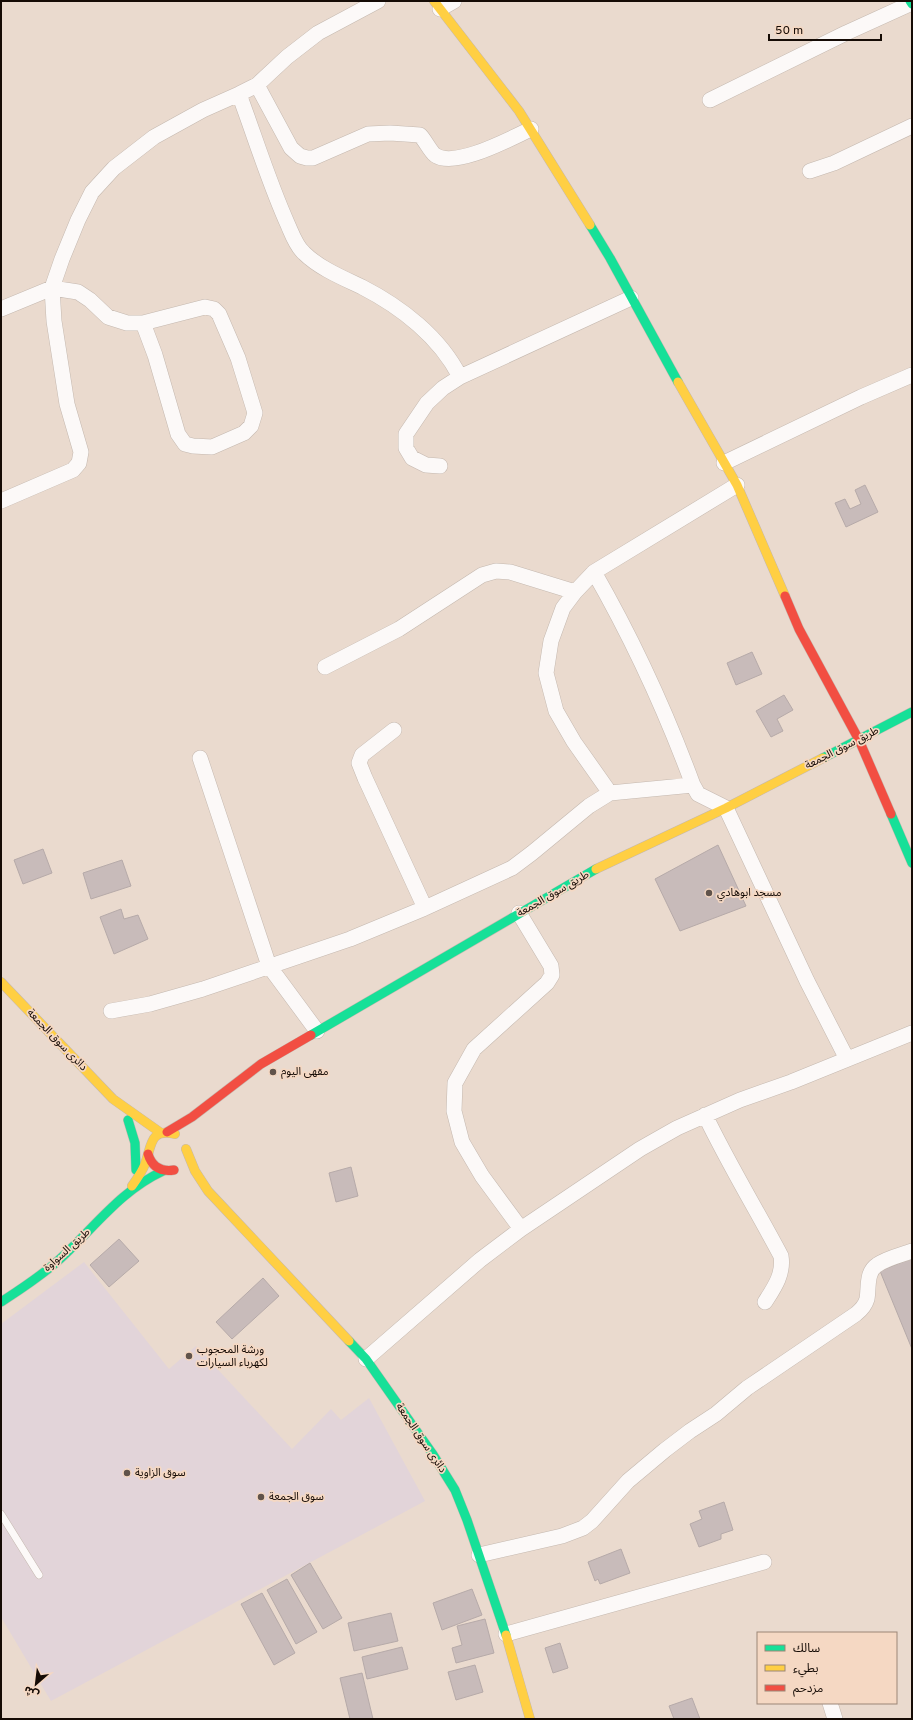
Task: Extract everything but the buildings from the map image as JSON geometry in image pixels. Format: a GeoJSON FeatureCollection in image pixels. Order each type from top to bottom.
{"type":"FeatureCollection","features":[{"type":"Feature","properties":{"kind":"street"},"geometry":{"type":"LineString","coordinates":[[1,501],[73,470],[79,462],[81,452],[67,404],[54,321],[52,288],[78,220],[92,192],[114,168],[154,136],[203,110],[257,85],[287,57],[318,33],[378,1]]}},
{"type":"Feature","properties":{"kind":"street"},"geometry":{"type":"LineString","coordinates":[[454,1],[437,5],[531,128],[610,258],[631,298],[737,485],[800,628],[859,740],[912,863]]}},
{"type":"Feature","properties":{"kind":"street"},"geometry":{"type":"LineString","coordinates":[[710,100],[846,33],[912,4],[910,1]]}},
{"type":"Feature","properties":{"kind":"street"},"geometry":{"type":"LineString","coordinates":[[257,85],[291,148],[300,156],[307,158],[313,158],[368,134],[390,133],[420,135],[434,154],[442,158],[459,158],[498,145],[531,128]]}},
{"type":"Feature","properties":{"kind":"street"},"geometry":{"type":"LineString","coordinates":[[239,94],[281,210],[296,242],[304,253],[328,269],[378,296],[403,312],[442,348],[453,363],[460,377]]}},
{"type":"Feature","properties":{"kind":"street"},"geometry":{"type":"LineString","coordinates":[[810,171],[834,163],[912,126]]}},
{"type":"Feature","properties":{"kind":"street"},"geometry":{"type":"LineString","coordinates":[[1,309],[52,288],[78,292],[90,300],[108,317],[127,323],[143,323],[205,307],[214,309],[219,314],[238,358],[255,413],[251,426],[244,433],[212,447],[185,444],[178,434],[143,323]]}},
{"type":"Feature","properties":{"kind":"street"},"geometry":{"type":"LineString","coordinates":[[440,466],[426,465],[412,458],[406,448],[406,434],[427,403],[443,388],[460,377],[631,298]]}},
{"type":"Feature","properties":{"kind":"street"},"geometry":{"type":"LineString","coordinates":[[724,463],[861,397],[912,375]]}},
{"type":"Feature","properties":{"kind":"street"},"geometry":{"type":"LineString","coordinates":[[610,793],[574,742],[556,711],[546,673],[551,641],[563,608],[575,592],[594,572],[737,485]]}},
{"type":"Feature","properties":{"kind":"street"},"geometry":{"type":"LineString","coordinates":[[325,667],[400,629],[489,573],[496,571],[510,572],[575,592]]}},
{"type":"Feature","properties":{"kind":"street"},"geometry":{"type":"LineString","coordinates":[[594,572],[619,615],[693,785],[698,794],[726,808],[803,974],[847,1059]]}},
{"type":"Feature","properties":{"kind":"street","name":"طريق سوق الجمعة"},"geometry":{"type":"LineString","coordinates":[[164,1133],[206,1106],[261,1064],[519,913],[617,858],[726,808],[912,712]]}},
{"type":"Feature","properties":{"kind":"street"},"geometry":{"type":"LineString","coordinates":[[394,730],[362,755],[360,763],[364,778],[425,908]]}},
{"type":"Feature","properties":{"kind":"street"},"geometry":{"type":"LineString","coordinates":[[200,758],[268,966],[317,1031]]}},
{"type":"Feature","properties":{"kind":"street"},"geometry":{"type":"LineString","coordinates":[[111,1011],[150,1004],[202,989],[350,939],[425,908],[512,868],[532,854],[589,806],[610,793],[693,785]]}},
{"type":"Feature","properties":{"kind":"street"},"geometry":{"type":"LineString","coordinates":[[519,913],[551,966],[552,975],[547,983],[474,1049],[455,1083],[454,1111],[462,1142],[482,1176],[521,1229]]}},
{"type":"Feature","properties":{"kind":"street","name":"دائرى سوق الجمعة"},"geometry":{"type":"LineString","coordinates":[[1,982],[116,1101]]}},
{"type":"Feature","properties":{"kind":"street"},"geometry":{"type":"LineString","coordinates":[[366,1359],[480,1260],[521,1229],[640,1148],[677,1128],[740,1100],[791,1082],[912,1033]]}},
{"type":"Feature","properties":{"kind":"street"},"geometry":{"type":"LineString","coordinates":[[116,1101],[136,1111],[154,1117]]}},
{"type":"Feature","properties":{"kind":"street"},"geometry":{"type":"LineString","coordinates":[[116,1101],[148,1151],[153,1165],[181,1179]]}},
{"type":"Feature","properties":{"kind":"street"},"geometry":{"type":"LineString","coordinates":[[116,1101],[164,1133],[177,1135],[186,1144],[195,1171],[208,1191],[223,1209]]}},
{"type":"Feature","properties":{"kind":"street"},"geometry":{"type":"LineString","coordinates":[[174,1118],[206,1106]]}},
{"type":"Feature","properties":{"kind":"street"},"geometry":{"type":"LineString","coordinates":[[198,1124],[206,1106]]}},
{"type":"Feature","properties":{"kind":"street"},"geometry":{"type":"LineString","coordinates":[[705,1115],[720,1147],[744,1187],[781,1256],[782,1264],[779,1277],[765,1302]]}},
{"type":"Feature","properties":{"kind":"street"},"geometry":{"type":"LineString","coordinates":[[128,1120],[135,1143],[135,1182]]}},
{"type":"Feature","properties":{"kind":"street"},"geometry":{"type":"LineString","coordinates":[[128,1192],[140,1174],[153,1139],[164,1133]]}},
{"type":"Feature","properties":{"kind":"street"},"geometry":{"type":"LineString","coordinates":[[128,1192],[146,1178],[166,1171],[174,1170],[182,1164],[185,1159],[186,1144]]}},
{"type":"Feature","properties":{"kind":"street"},"geometry":{"type":"LineString","coordinates":[[193,1187],[223,1209]]}},
{"type":"Feature","properties":{"kind":"street","name":"طريق السواوة"},"geometry":{"type":"LineString","coordinates":[[1,1302],[27,1285],[59,1259],[128,1192]]}},
{"type":"Feature","properties":{"kind":"street","name":"دائرى سوق الجمعة"},"geometry":{"type":"LineString","coordinates":[[223,1209],[320,1309],[366,1359],[432,1453],[455,1490],[506,1634],[530,1719]]}},
{"type":"Feature","properties":{"kind":"street"},"geometry":{"type":"LineString","coordinates":[[479,1555],[562,1536],[583,1528],[592,1521],[628,1481],[671,1445],[716,1414],[747,1388],[862,1309],[867,1298],[869,1277],[872,1270],[877,1265],[912,1251]]}},
{"type":"Feature","properties":{"kind":"street"},"geometry":{"type":"LineString","coordinates":[[506,1634],[764,1562]]}},
{"type":"Feature","properties":{"kind":"street"},"geometry":{"type":"LineString","coordinates":[[830,1704],[835,1719]]}},
{"type":"Feature","properties":{"kind":"lane"},"geometry":{"type":"LineString","coordinates":[[1,1514],[39,1575]]}},
{"type":"Feature","properties":{"kind":"shaded area"},"geometry":{"type":"Polygon","coordinates":[[[84,1262],[169,1369],[196,1346],[292,1449],[331,1409],[341,1420],[369,1398],[425,1501],[51,1701],[1,1617],[1,1324],[84,1262]]]}},
{"type":"Feature","properties":{"kind":"traffic: fast"},"geometry":{"type":"LineString","coordinates":[[590,225],[610,258],[678,382]]}},
{"type":"Feature","properties":{"kind":"traffic: fast"},"geometry":{"type":"LineString","coordinates":[[823,758],[912,712]]}},
{"type":"Feature","properties":{"kind":"traffic: fast"},"geometry":{"type":"LineString","coordinates":[[891,814],[912,863]]}},
{"type":"Feature","properties":{"kind":"traffic: fast"},"geometry":{"type":"LineString","coordinates":[[311,1035],[596,869]]}},
{"type":"Feature","properties":{"kind":"traffic: fast"},"geometry":{"type":"LineString","coordinates":[[128,1120],[135,1143],[136,1170]]}},
{"type":"Feature","properties":{"kind":"traffic: fast"},"geometry":{"type":"LineString","coordinates":[[1,1302],[32,1282],[54,1264],[121,1199],[148,1179],[163,1171]]}},
{"type":"Feature","properties":{"kind":"traffic: fast"},"geometry":{"type":"LineString","coordinates":[[349,1341],[366,1359],[432,1453],[455,1490],[467,1520],[506,1635]]}},
{"type":"Feature","properties":{"kind":"traffic: slow"},"geometry":{"type":"LineString","coordinates":[[434,1],[519,111],[590,225]]}},
{"type":"Feature","properties":{"kind":"traffic: slow"},"geometry":{"type":"LineString","coordinates":[[678,382],[737,485],[785,596]]}},
{"type":"Feature","properties":{"kind":"traffic: slow"},"geometry":{"type":"LineString","coordinates":[[596,869],[726,808],[823,758]]}},
{"type":"Feature","properties":{"kind":"traffic: slow"},"geometry":{"type":"LineString","coordinates":[[1,982],[113,1099],[161,1133]]}},
{"type":"Feature","properties":{"kind":"traffic: slow"},"geometry":{"type":"LineString","coordinates":[[132,1186],[144,1167],[151,1145],[156,1136],[167,1133],[175,1134]]}},
{"type":"Feature","properties":{"kind":"traffic: slow"},"geometry":{"type":"LineString","coordinates":[[186,1149],[195,1171],[208,1191],[349,1341]]}},
{"type":"Feature","properties":{"kind":"traffic: slow"},"geometry":{"type":"LineString","coordinates":[[506,1635],[530,1719]]}},
{"type":"Feature","properties":{"kind":"traffic: jam"},"geometry":{"type":"LineString","coordinates":[[785,596],[799,629],[859,740],[891,814]]}},
{"type":"Feature","properties":{"kind":"traffic: jam"},"geometry":{"type":"LineString","coordinates":[[167,1132],[192,1117],[261,1064],[311,1035]]}},
{"type":"Feature","properties":{"kind":"traffic: jam"},"geometry":{"type":"LineString","coordinates":[[148,1154],[152,1162],[158,1168],[174,1170]]}},
{"type":"Feature","properties":{"kind":"place","name":"مسجد ابوهادي"},"geometry":{"type":"Point","coordinates":[709,893]}},
{"type":"Feature","properties":{"kind":"place","name":"مقهى اليوم"},"geometry":{"type":"Point","coordinates":[273,1072]}},
{"type":"Feature","properties":{"kind":"place","name":"ورشة المحجوب لكهرباء السيارات"},"geometry":{"type":"Point","coordinates":[189,1356]}},
{"type":"Feature","properties":{"kind":"place","name":"سوق الزاوية"},"geometry":{"type":"Point","coordinates":[127,1473]}},
{"type":"Feature","properties":{"kind":"place","name":"سوق الجمعة"},"geometry":{"type":"Point","coordinates":[261,1497]}}]}
